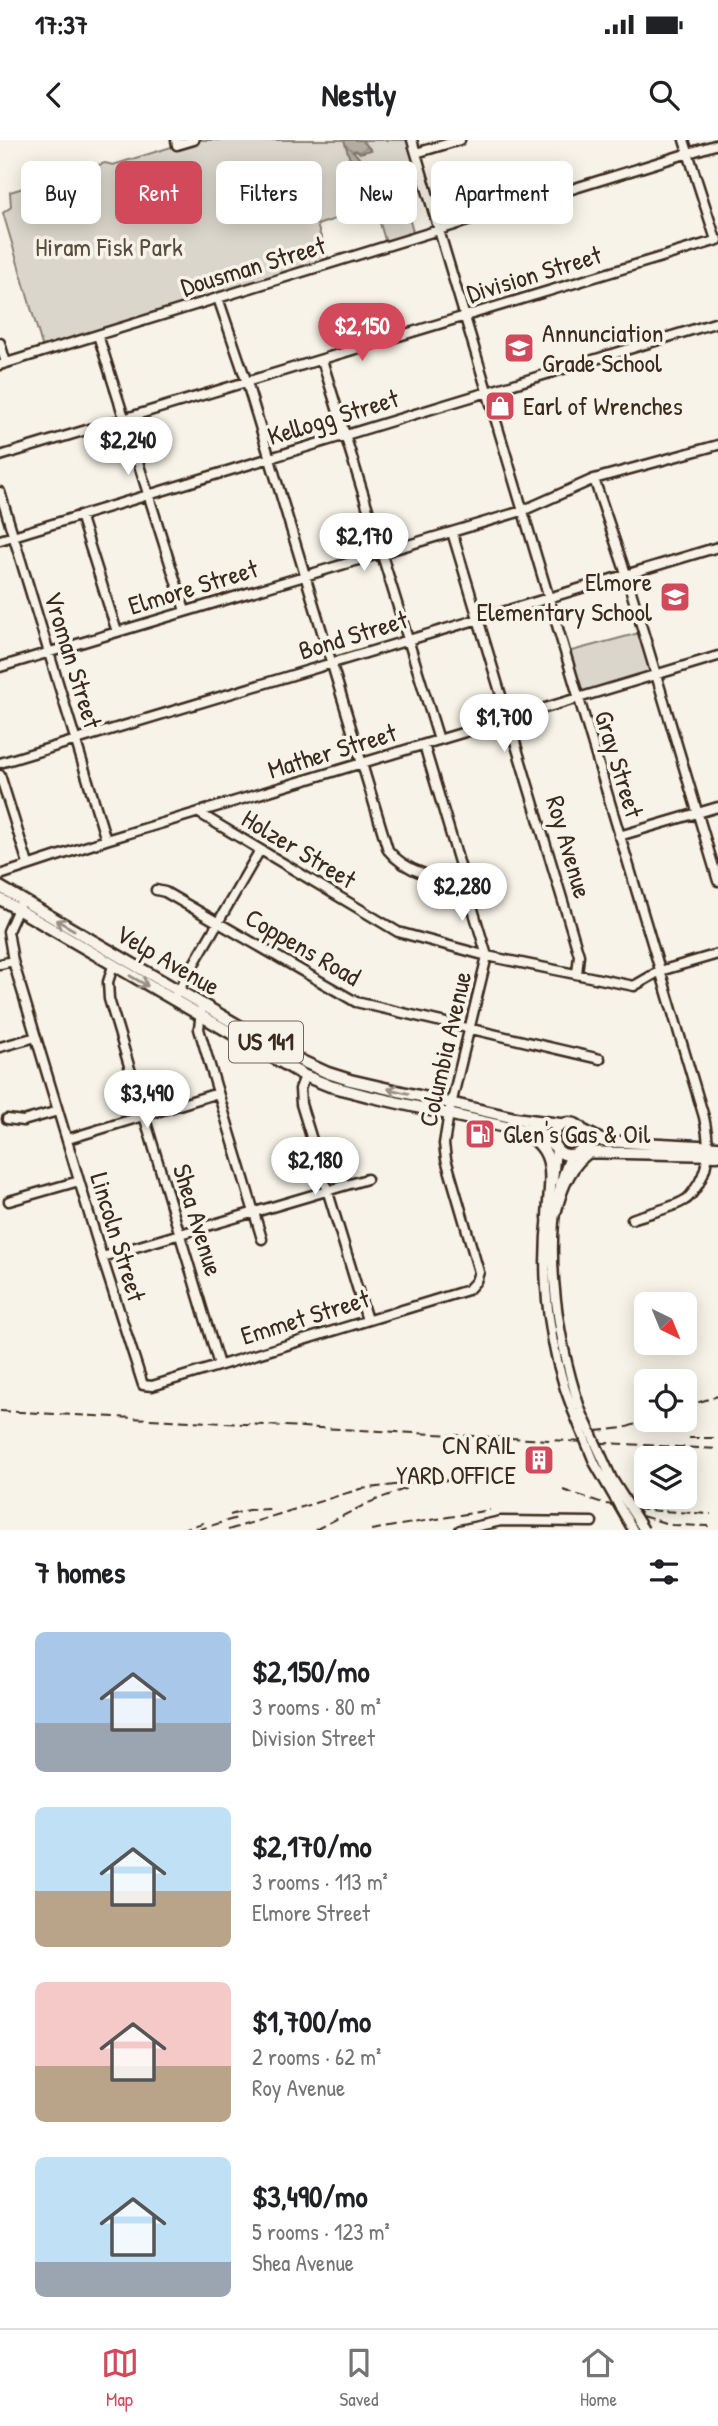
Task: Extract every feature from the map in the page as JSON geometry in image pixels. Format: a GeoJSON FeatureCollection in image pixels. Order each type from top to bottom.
{"type":"FeatureCollection","features":[{"type":"Feature","properties":{"kind":"main road","name":"Velp Avenue"},"geometry":{"type":"LineString","coordinates":[[0,887],[19,904],[113,966],[203,1005],[293,1057],[341,1077],[451,1108],[510,1128],[538,1131],[555,1147]]}},
{"type":"Feature","properties":{"kind":"main road","name":"Velp Avenue"},"geometry":{"type":"LineString","coordinates":[[0,899],[19,904],[175,995],[199,1016],[305,1076],[340,1089],[560,1124]]}},
{"type":"Feature","properties":{"kind":"main road"},"geometry":{"type":"LineString","coordinates":[[574,1123],[584,1132],[603,1140],[712,1153],[563,1154],[555,1147],[553,1133],[560,1124],[574,1123]]}},
{"type":"Feature","properties":{"kind":"main road"},"geometry":{"type":"LineString","coordinates":[[510,1128],[535,1138],[546,1151],[549,1167],[548,1218]]}},
{"type":"Feature","properties":{"kind":"main road"},"geometry":{"type":"LineString","coordinates":[[556,1210],[565,1182],[585,1143],[584,1132]]}},
{"type":"Feature","properties":{"kind":"street"},"geometry":{"type":"LineString","coordinates":[[177,143],[194,140]]}},
{"type":"Feature","properties":{"kind":"street","name":"Gray Street"},"geometry":{"type":"LineString","coordinates":[[412,140],[704,1117],[712,1153]]}},
{"type":"Feature","properties":{"kind":"street"},"geometry":{"type":"LineString","coordinates":[[416,153],[460,140]]}},
{"type":"Feature","properties":{"kind":"street"},"geometry":{"type":"LineString","coordinates":[[684,140],[717,240]]}},
{"type":"Feature","properties":{"kind":"street","name":"Dousman Street"},"geometry":{"type":"LineString","coordinates":[[3,364],[718,144]]}},
{"type":"Feature","properties":{"kind":"street","name":"Division Street"},"geometry":{"type":"LineString","coordinates":[[0,456],[717,240]]}},
{"type":"Feature","properties":{"kind":"street"},"geometry":{"type":"LineString","coordinates":[[218,298],[247,383],[388,850],[395,859],[416,872],[465,882]]}},
{"type":"Feature","properties":{"kind":"street","name":"Kellogg Street"},"geometry":{"type":"LineString","coordinates":[[0,540],[718,322]]}},
{"type":"Feature","properties":{"kind":"street"},"geometry":{"type":"LineString","coordinates":[[98,335],[185,611]]}},
{"type":"Feature","properties":{"kind":"street"},"geometry":{"type":"LineString","coordinates":[[0,343],[3,364]]}},
{"type":"Feature","properties":{"kind":"street"},"geometry":{"type":"LineString","coordinates":[[321,360],[439,740]]}},
{"type":"Feature","properties":{"kind":"street","name":"Elmore Street"},"geometry":{"type":"LineString","coordinates":[[0,667],[522,511],[594,478],[718,445]]}},
{"type":"Feature","properties":{"kind":"street"},"geometry":{"type":"LineString","coordinates":[[594,478],[718,881]]}},
{"type":"Feature","properties":{"kind":"street","name":"Vroman Street"},"geometry":{"type":"LineString","coordinates":[[0,492],[106,841]]}},
{"type":"Feature","properties":{"kind":"street"},"geometry":{"type":"LineString","coordinates":[[80,515],[117,632]]}},
{"type":"Feature","properties":{"kind":"street","name":"Roy Avenue"},"geometry":{"type":"LineString","coordinates":[[452,532],[579,955],[577,974]]}},
{"type":"Feature","properties":{"kind":"street","name":"Bond Street"},"geometry":{"type":"LineString","coordinates":[[0,763],[718,547]]}},
{"type":"Feature","properties":{"kind":"street","name":"Mather Street"},"geometry":{"type":"LineString","coordinates":[[0,875],[28,864],[718,656]]}},
{"type":"Feature","properties":{"kind":"street","name":"Columbia Avenue"},"geometry":{"type":"LineString","coordinates":[[424,745],[487,956],[444,1144],[479,1272],[475,1281]]}},
{"type":"Feature","properties":{"kind":"street"},"geometry":{"type":"LineString","coordinates":[[0,775],[28,864]]}},
{"type":"Feature","properties":{"kind":"street"},"geometry":{"type":"LineString","coordinates":[[619,836],[718,807]]}},
{"type":"Feature","properties":{"kind":"street","name":"Holzer Street"},"geometry":{"type":"LineString","coordinates":[[199,813],[398,932],[487,956],[634,986],[660,971],[718,954]]}},
{"type":"Feature","properties":{"kind":"street"},"geometry":{"type":"LineString","coordinates":[[175,995],[260,850]]}},
{"type":"Feature","properties":{"kind":"street","name":"Coppens Road"},"geometry":{"type":"LineString","coordinates":[[156,890],[165,892],[356,1002],[600,1059]]}},
{"type":"Feature","properties":{"kind":"street","name":"Lincoln Street"},"geometry":{"type":"LineString","coordinates":[[19,904],[8,932],[13,961],[143,1385]]}},
{"type":"Feature","properties":{"kind":"street"},"geometry":{"type":"LineString","coordinates":[[0,964],[13,961]]}},
{"type":"Feature","properties":{"kind":"street","name":"Shea Avenue"},"geometry":{"type":"LineString","coordinates":[[113,966],[107,994],[219,1365]]}},
{"type":"Feature","properties":{"kind":"street"},"geometry":{"type":"LineString","coordinates":[[203,1005],[199,1016],[200,1029],[262,1239]]}},
{"type":"Feature","properties":{"kind":"street"},"geometry":{"type":"LineString","coordinates":[[0,1047],[36,1037]]}},
{"type":"Feature","properties":{"kind":"street"},"geometry":{"type":"LineString","coordinates":[[305,1076],[300,1098],[367,1320]]}},
{"type":"Feature","properties":{"kind":"street"},"geometry":{"type":"LineString","coordinates":[[68,1139],[218,1093]]}},
{"type":"Feature","properties":{"kind":"street"},"geometry":{"type":"LineString","coordinates":[[7,1119],[23,1121],[58,1111]]}},
{"type":"Feature","properties":{"kind":"street"},"geometry":{"type":"LineString","coordinates":[[555,1147],[546,1264],[557,1359],[605,1484],[634,1530]]}},
{"type":"Feature","properties":{"kind":"street"},"geometry":{"type":"LineString","coordinates":[[579,1153],[561,1178],[556,1210],[554,1269],[564,1355],[577,1411],[612,1479],[644,1530]]}},
{"type":"Feature","properties":{"kind":"street"},"geometry":{"type":"LineString","coordinates":[[632,1219],[686,1200],[704,1173],[712,1153]]}},
{"type":"Feature","properties":{"kind":"street"},"geometry":{"type":"LineString","coordinates":[[102,1257],[367,1179]]}},
{"type":"Feature","properties":{"kind":"street"},"geometry":{"type":"LineString","coordinates":[[9,1202],[79,1181]]}},
{"type":"Feature","properties":{"kind":"street","name":"Emmet Street"},"geometry":{"type":"LineString","coordinates":[[143,1385],[152,1385],[468,1290],[475,1281]]}},
{"type":"Feature","properties":{"kind":"street"},"geometry":{"type":"LineString","coordinates":[[460,1530],[500,1521],[592,1522]]}},
{"type":"Feature","properties":{"kind":"green space","name":"Hiram Fisk Park"},"geometry":{"type":"Polygon","coordinates":[[[194,140],[412,140],[418,160],[336,161],[336,219],[322,223],[322,161],[216,161],[216,224],[320,224],[317,225],[330,264],[44,352],[3,213],[11,207],[10,192],[21,189],[21,224],[101,224],[101,164],[115,164],[115,224],[202,224],[202,161],[126,161],[194,140]]]}},
{"type":"Feature","properties":{"kind":"green space","name":"Hiram Fisk Park"},"geometry":{"type":"Polygon","coordinates":[[[380,224],[411,224],[415,238],[387,247],[380,224]]]}},
{"type":"Feature","properties":{"kind":"green space"},"geometry":{"type":"Polygon","coordinates":[[[643,632],[655,675],[577,699],[564,653],[643,632]]]}},
{"type":"Feature","properties":{"kind":"water"},"geometry":{"type":"Polygon","coordinates":[[[344,140],[362,140],[371,150],[360,153],[353,151],[362,161],[350,161],[344,140]]]}},
{"type":"Feature","properties":{"kind":"railway"},"geometry":{"type":"LineString","coordinates":[[697,1403],[718,1396]]}},
{"type":"Feature","properties":{"kind":"railway"},"geometry":{"type":"LineString","coordinates":[[0,1411],[718,1449]]}},
{"type":"Feature","properties":{"kind":"railway"},"geometry":{"type":"LineString","coordinates":[[596,1431],[634,1425]]}},
{"type":"Feature","properties":{"kind":"railway"},"geometry":{"type":"LineString","coordinates":[[689,1438],[718,1438]]}},
{"type":"Feature","properties":{"kind":"railway"},"geometry":{"type":"LineString","coordinates":[[438,1481],[491,1476]]}},
{"type":"Feature","properties":{"kind":"railway"},"geometry":{"type":"LineString","coordinates":[[228,1530],[360,1489],[447,1479]]}},
{"type":"Feature","properties":{"kind":"railway"},"geometry":{"type":"LineString","coordinates":[[315,1530],[368,1503],[407,1488]]}},
{"type":"Feature","properties":{"kind":"railway"},"geometry":{"type":"LineString","coordinates":[[563,1490],[606,1504],[644,1510],[711,1514]]}},
{"type":"Feature","properties":{"kind":"railway"},"geometry":{"type":"LineString","coordinates":[[230,1515],[248,1510],[271,1509]]}},
{"type":"Feature","properties":{"kind":"railway"},"geometry":{"type":"LineString","coordinates":[[371,1530],[490,1510]]}},
{"type":"Feature","properties":{"kind":"railway"},"geometry":{"type":"LineString","coordinates":[[642,1516],[672,1525],[709,1526]]}},
{"type":"Feature","properties":{"kind":"railway"},"geometry":{"type":"LineString","coordinates":[[197,1530],[240,1517]]}},
{"type":"Feature","properties":{"kind":"railway"},"geometry":{"type":"LineString","coordinates":[[180,1530],[206,1522]]}},
{"type":"Feature","properties":{"kind":"place","name":"Annunciation Grade School"},"geometry":{"type":"Point","coordinates":[519,348]}},
{"type":"Feature","properties":{"kind":"place","name":"Earl of Wrenches"},"geometry":{"type":"Point","coordinates":[500,406]}},
{"type":"Feature","properties":{"kind":"place","name":"Elmore Elementary School"},"geometry":{"type":"Point","coordinates":[675,597]}},
{"type":"Feature","properties":{"kind":"place","name":"Glen's Gas & Oil"},"geometry":{"type":"Point","coordinates":[480,1134]}},
{"type":"Feature","properties":{"kind":"place","name":"CN RAIL YARD OFFICE"},"geometry":{"type":"Point","coordinates":[539,1460]}}]}
